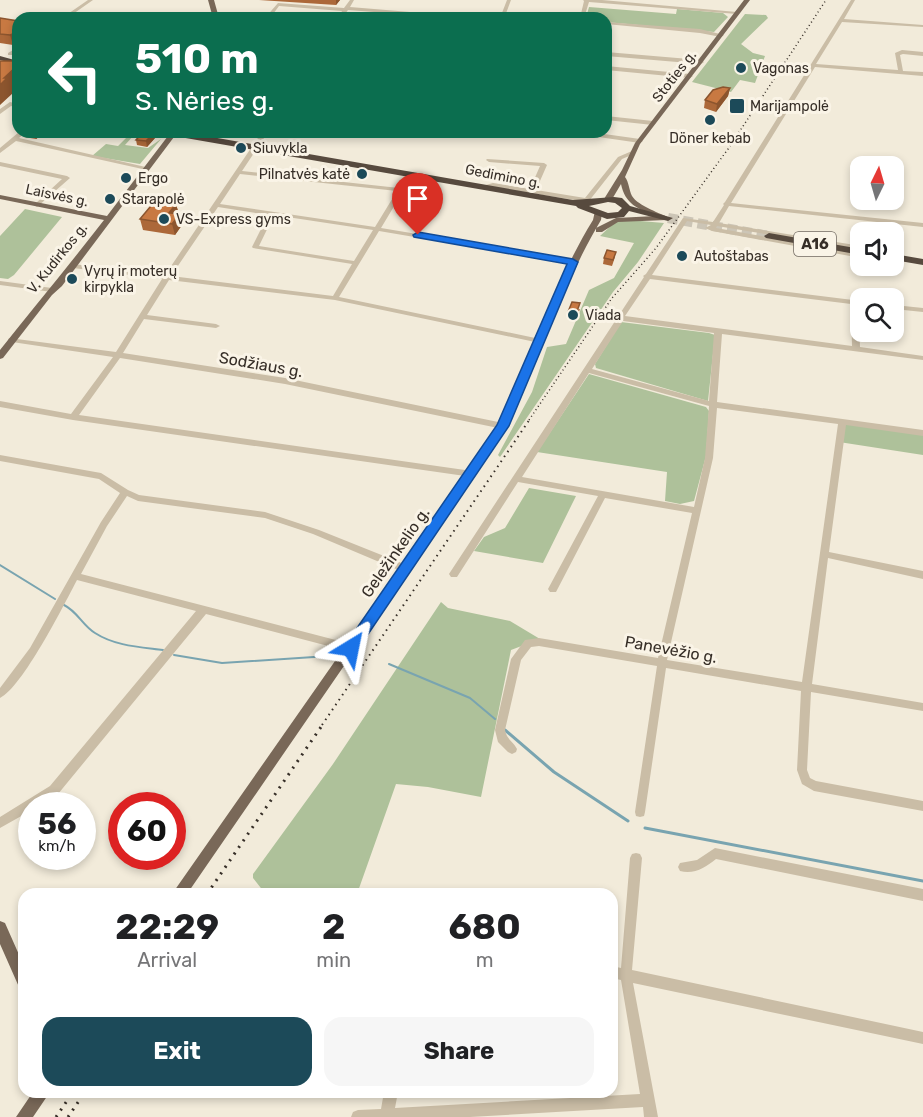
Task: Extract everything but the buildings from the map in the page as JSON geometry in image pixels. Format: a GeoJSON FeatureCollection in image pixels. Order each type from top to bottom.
{"type":"FeatureCollection","features":[{"type":"Feature","properties":{"kind":"highway","name":"Gedimino g."},"geometry":{"type":"LineString","coordinates":[[207,138],[549,198],[597,209],[612,217]]}},
{"type":"Feature","properties":{"kind":"highway"},"geometry":{"type":"LineString","coordinates":[[597,209],[608,199],[623,207],[664,217]]}},
{"type":"Feature","properties":{"kind":"highway"},"geometry":{"type":"LineString","coordinates":[[612,217],[623,207]]}},
{"type":"Feature","properties":{"kind":"highway","name":"A16"},"geometry":{"type":"LineString","coordinates":[[769,236],[850,250]]}},
{"type":"Feature","properties":{"kind":"highway"},"geometry":{"type":"LineString","coordinates":[[904,259],[923,262]]}},
{"type":"Feature","properties":{"kind":"main road","name":"Stoties g."},"geometry":{"type":"LineString","coordinates":[[623,207],[624,179],[632,153],[747,0]]}},
{"type":"Feature","properties":{"kind":"main road","name":"V. Kudirkos g."},"geometry":{"type":"LineString","coordinates":[[0,356],[173,138]]}},
{"type":"Feature","properties":{"kind":"main road","name":"Stoties g."},"geometry":{"type":"LineString","coordinates":[[608,199],[626,170]]}},
{"type":"Feature","properties":{"kind":"main road"},"geometry":{"type":"LineString","coordinates":[[624,179],[626,196],[630,201],[664,217]]}},
{"type":"Feature","properties":{"kind":"main road","name":"Laisvės g."},"geometry":{"type":"LineString","coordinates":[[0,197],[93,216],[106,222]]}},
{"type":"Feature","properties":{"kind":"main road","name":"Geležinkelio g."},"geometry":{"type":"LineString","coordinates":[[183,888],[472,474],[503,426],[573,262],[597,220],[597,209]]}},
{"type":"Feature","properties":{"kind":"main road","name":"Geležinkelio g."},"geometry":{"type":"LineString","coordinates":[[585,241],[612,217]]}},
{"type":"Feature","properties":{"kind":"main road"},"geometry":{"type":"LineString","coordinates":[[599,230],[616,220],[664,217]]}},
{"type":"Feature","properties":{"kind":"main road"},"geometry":{"type":"LineString","coordinates":[[0,928],[18,968]]}},
{"type":"Feature","properties":{"kind":"main road"},"geometry":{"type":"LineString","coordinates":[[24,1117],[38,1098]]}},
{"type":"Feature","properties":{"kind":"street"},"geometry":{"type":"LineString","coordinates":[[73,12],[91,0]]}},
{"type":"Feature","properties":{"kind":"street"},"geometry":{"type":"LineString","coordinates":[[344,12],[352,0]]}},
{"type":"Feature","properties":{"kind":"street"},"geometry":{"type":"LineString","coordinates":[[586,0],[737,13]]}},
{"type":"Feature","properties":{"kind":"street"},"geometry":{"type":"LineString","coordinates":[[713,226],[853,0]]}},
{"type":"Feature","properties":{"kind":"street"},"geometry":{"type":"LineString","coordinates":[[272,12],[278,4],[387,12]]}},
{"type":"Feature","properties":{"kind":"street"},"geometry":{"type":"LineString","coordinates":[[841,20],[923,26]]}},
{"type":"Feature","properties":{"kind":"street"},"geometry":{"type":"LineString","coordinates":[[612,24],[721,35]]}},
{"type":"Feature","properties":{"kind":"street"},"geometry":{"type":"LineString","coordinates":[[901,73],[897,54],[902,52],[923,54]]}},
{"type":"Feature","properties":{"kind":"street"},"geometry":{"type":"LineString","coordinates":[[612,55],[700,62]]}},
{"type":"Feature","properties":{"kind":"street"},"geometry":{"type":"LineString","coordinates":[[812,65],[923,75]]}},
{"type":"Feature","properties":{"kind":"street"},"geometry":{"type":"LineString","coordinates":[[612,69],[690,76]]}},
{"type":"Feature","properties":{"kind":"street"},"geometry":{"type":"LineString","coordinates":[[612,119],[653,123]]}},
{"type":"Feature","properties":{"kind":"street"},"geometry":{"type":"LineString","coordinates":[[612,137],[640,141]]}},
{"type":"Feature","properties":{"kind":"street"},"geometry":{"type":"LineString","coordinates":[[0,151],[16,138]]}},
{"type":"Feature","properties":{"kind":"street"},"geometry":{"type":"LineString","coordinates":[[73,417],[143,317],[166,277],[261,138]]}},
{"type":"Feature","properties":{"kind":"street"},"geometry":{"type":"LineString","coordinates":[[14,140],[147,168]]}},
{"type":"Feature","properties":{"kind":"street"},"geometry":{"type":"LineString","coordinates":[[485,186],[493,185],[587,200],[620,158],[632,153]]}},
{"type":"Feature","properties":{"kind":"street"},"geometry":{"type":"LineString","coordinates":[[489,160],[544,165],[532,191]]}},
{"type":"Feature","properties":{"kind":"street"},"geometry":{"type":"LineString","coordinates":[[0,164],[67,178],[37,205]]}},
{"type":"Feature","properties":{"kind":"street"},"geometry":{"type":"LineString","coordinates":[[238,172],[401,190]]}},
{"type":"Feature","properties":{"kind":"street"},"geometry":{"type":"LineString","coordinates":[[335,298],[411,173]]}},
{"type":"Feature","properties":{"kind":"street"},"geometry":{"type":"LineString","coordinates":[[726,204],[923,225]]}},
{"type":"Feature","properties":{"kind":"street"},"geometry":{"type":"LineString","coordinates":[[217,205],[573,262]]}},
{"type":"Feature","properties":{"kind":"street"},"geometry":{"type":"LineString","coordinates":[[272,213],[255,247],[357,263]]}},
{"type":"Feature","properties":{"kind":"street"},"geometry":{"type":"LineString","coordinates":[[454,574],[588,370],[646,276],[684,221],[850,250]]}},
{"type":"Feature","properties":{"kind":"street"},"geometry":{"type":"LineString","coordinates":[[73,266],[335,298],[540,341]]}},
{"type":"Feature","properties":{"kind":"street"},"geometry":{"type":"LineString","coordinates":[[646,276],[850,301]]}},
{"type":"Feature","properties":{"kind":"street"},"geometry":{"type":"LineString","coordinates":[[0,283],[52,290]]}},
{"type":"Feature","properties":{"kind":"street"},"geometry":{"type":"LineString","coordinates":[[904,308],[923,310]]}},
{"type":"Feature","properties":{"kind":"street"},"geometry":{"type":"LineString","coordinates":[[143,317],[216,326]]}},
{"type":"Feature","properties":{"kind":"street"},"geometry":{"type":"LineString","coordinates":[[621,318],[923,358]]}},
{"type":"Feature","properties":{"kind":"street"},"geometry":{"type":"LineString","coordinates":[[640,812],[662,662],[695,510],[709,458],[718,332]]}},
{"type":"Feature","properties":{"kind":"street","name":"Sodžiaus g."},"geometry":{"type":"LineString","coordinates":[[12,340],[285,381],[503,426]]}},
{"type":"Feature","properties":{"kind":"street"},"geometry":{"type":"LineString","coordinates":[[856,342],[856,350]]}},
{"type":"Feature","properties":{"kind":"street"},"geometry":{"type":"LineString","coordinates":[[588,370],[713,405],[923,434]]}},
{"type":"Feature","properties":{"kind":"street"},"geometry":{"type":"LineString","coordinates":[[0,404],[73,417],[472,474]]}},
{"type":"Feature","properties":{"kind":"street"},"geometry":{"type":"LineString","coordinates":[[842,422],[806,688],[802,770],[806,781],[814,786],[923,806]]}},
{"type":"Feature","properties":{"kind":"street"},"geometry":{"type":"LineString","coordinates":[[0,459],[101,476],[138,498],[265,515],[305,528],[406,569]]}},
{"type":"Feature","properties":{"kind":"street"},"geometry":{"type":"LineString","coordinates":[[516,479],[695,510]]}},
{"type":"Feature","properties":{"kind":"street"},"geometry":{"type":"LineString","coordinates":[[0,694],[7,688],[33,651],[104,524],[125,492]]}},
{"type":"Feature","properties":{"kind":"street"},"geometry":{"type":"LineString","coordinates":[[553,589],[603,494]]}},
{"type":"Feature","properties":{"kind":"street"},"geometry":{"type":"LineString","coordinates":[[824,554],[923,575]]}},
{"type":"Feature","properties":{"kind":"street"},"geometry":{"type":"LineString","coordinates":[[76,576],[351,648]]}},
{"type":"Feature","properties":{"kind":"street"},"geometry":{"type":"LineString","coordinates":[[0,823],[54,790],[204,609]]}},
{"type":"Feature","properties":{"kind":"street","name":"Panevėžio g."},"geometry":{"type":"LineString","coordinates":[[512,749],[502,740],[500,730],[516,659],[528,643],[539,642],[923,707]]}},
{"type":"Feature","properties":{"kind":"street"},"geometry":{"type":"LineString","coordinates":[[684,867],[699,865],[715,853],[923,895]]}},
{"type":"Feature","properties":{"kind":"street"},"geometry":{"type":"LineString","coordinates":[[636,858],[626,975],[651,1117]]}},
{"type":"Feature","properties":{"kind":"street"},"geometry":{"type":"LineString","coordinates":[[618,973],[923,1038]]}},
{"type":"Feature","properties":{"kind":"street"},"geometry":{"type":"LineString","coordinates":[[387,1114],[390,1098]]}},
{"type":"Feature","properties":{"kind":"street"},"geometry":{"type":"LineString","coordinates":[[358,1117],[648,1100]]}},
{"type":"Feature","properties":{"kind":"green space"},"geometry":{"type":"Polygon","coordinates":[[[589,7],[676,14],[677,9],[723,13],[728,17],[714,32],[612,23],[612,12],[588,12],[589,7]]]}},
{"type":"Feature","properties":{"kind":"green space"},"geometry":{"type":"Polygon","coordinates":[[[745,14],[766,15],[768,18],[741,44],[753,53],[765,56],[755,83],[740,80],[731,92],[692,82],[745,14]]]}},
{"type":"Feature","properties":{"kind":"green space"},"geometry":{"type":"Polygon","coordinates":[[[126,138],[131,138],[125,145],[148,148],[161,139],[140,164],[92,156],[106,144],[118,146],[126,138]]]}},
{"type":"Feature","properties":{"kind":"green space"},"geometry":{"type":"Polygon","coordinates":[[[25,209],[62,217],[14,275],[8,279],[0,278],[0,236],[25,209]]]}},
{"type":"Feature","properties":{"kind":"green space"},"geometry":{"type":"Polygon","coordinates":[[[629,220],[664,223],[638,262],[613,292],[500,457],[498,455],[532,392],[547,347],[566,344],[589,290],[614,278],[634,243],[600,236],[615,222],[629,220]]]}},
{"type":"Feature","properties":{"kind":"green space"},"geometry":{"type":"Polygon","coordinates":[[[621,322],[715,335],[708,401],[596,368],[595,364],[621,322]]]}},
{"type":"Feature","properties":{"kind":"green space"},"geometry":{"type":"Polygon","coordinates":[[[589,374],[706,407],[709,411],[706,456],[694,501],[680,504],[665,501],[667,472],[537,452],[589,374]]]}},
{"type":"Feature","properties":{"kind":"green space"},"geometry":{"type":"Polygon","coordinates":[[[842,422],[923,433],[923,455],[839,442],[842,422]]]}},
{"type":"Feature","properties":{"kind":"green space"},"geometry":{"type":"Polygon","coordinates":[[[529,488],[576,496],[543,563],[474,551],[484,537],[505,528],[529,488]]]}},
{"type":"Feature","properties":{"kind":"green space"},"geometry":{"type":"Polygon","coordinates":[[[441,602],[448,608],[510,621],[540,639],[511,650],[481,797],[428,787],[396,784],[359,888],[261,888],[253,878],[253,874],[333,764],[441,602]]]}},
{"type":"Feature","properties":{"kind":"waterway"},"geometry":{"type":"LineString","coordinates":[[0,565],[55,599]]}},
{"type":"Feature","properties":{"kind":"waterway"},"geometry":{"type":"LineString","coordinates":[[64,605],[91,630],[111,641],[163,650]]}},
{"type":"Feature","properties":{"kind":"waterway"},"geometry":{"type":"LineString","coordinates":[[174,655],[222,663],[329,656]]}},
{"type":"Feature","properties":{"kind":"waterway"},"geometry":{"type":"LineString","coordinates":[[389,664],[470,698],[495,719]]}},
{"type":"Feature","properties":{"kind":"waterway"},"geometry":{"type":"LineString","coordinates":[[505,730],[554,772],[628,821]]}},
{"type":"Feature","properties":{"kind":"waterway"},"geometry":{"type":"LineString","coordinates":[[645,828],[923,881]]}},
{"type":"Feature","properties":{"kind":"tunnel"},"geometry":{"type":"LineString","coordinates":[[668,218],[769,236]]}},
{"type":"Feature","properties":{"kind":"railway"},"geometry":{"type":"LineString","coordinates":[[529,420],[612,298],[656,248],[728,149],[826,0]]}},
{"type":"Feature","properties":{"kind":"railway"},"geometry":{"type":"LineString","coordinates":[[322,725],[530,419]]}},
{"type":"Feature","properties":{"kind":"railway"},"geometry":{"type":"LineString","coordinates":[[211,888],[323,724]]}},
{"type":"Feature","properties":{"kind":"railway"},"geometry":{"type":"LineString","coordinates":[[56,1117],[69,1098]]}},
{"type":"Feature","properties":{"kind":"railway"},"geometry":{"type":"LineString","coordinates":[[68,1117],[81,1098]]}},
{"type":"Feature","properties":{"kind":"place","name":"Vagonas"},"geometry":{"type":"Point","coordinates":[741,68]}},
{"type":"Feature","properties":{"kind":"place","name":"Marijampolė"},"geometry":{"type":"Point","coordinates":[737,106]}},
{"type":"Feature","properties":{"kind":"place","name":"Döner kebab"},"geometry":{"type":"Point","coordinates":[710,120]}},
{"type":"Feature","properties":{"kind":"place","name":"Siuvykla"},"geometry":{"type":"Point","coordinates":[241,148]}},
{"type":"Feature","properties":{"kind":"place","name":"Pilnatvės katė"},"geometry":{"type":"Point","coordinates":[362,174]}},
{"type":"Feature","properties":{"kind":"place","name":"Ergo"},"geometry":{"type":"Point","coordinates":[126,178]}},
{"type":"Feature","properties":{"kind":"place","name":"Starapolė"},"geometry":{"type":"Point","coordinates":[110,199]}},
{"type":"Feature","properties":{"kind":"place","name":"VS-Express gyms"},"geometry":{"type":"Point","coordinates":[164,219]}},
{"type":"Feature","properties":{"kind":"place","name":"Autoštabas"},"geometry":{"type":"Point","coordinates":[682,256]}},
{"type":"Feature","properties":{"kind":"place","name":"Vyrų ir moterų kirpykla"},"geometry":{"type":"Point","coordinates":[72,279]}},
{"type":"Feature","properties":{"kind":"place","name":"Viada"},"geometry":{"type":"Point","coordinates":[573,315]}},
{"type":"Feature","properties":{"kind":"route"},"geometry":{"type":"LineString","coordinates":[[351,648],[503,426],[573,262],[418,235]]}}]}
